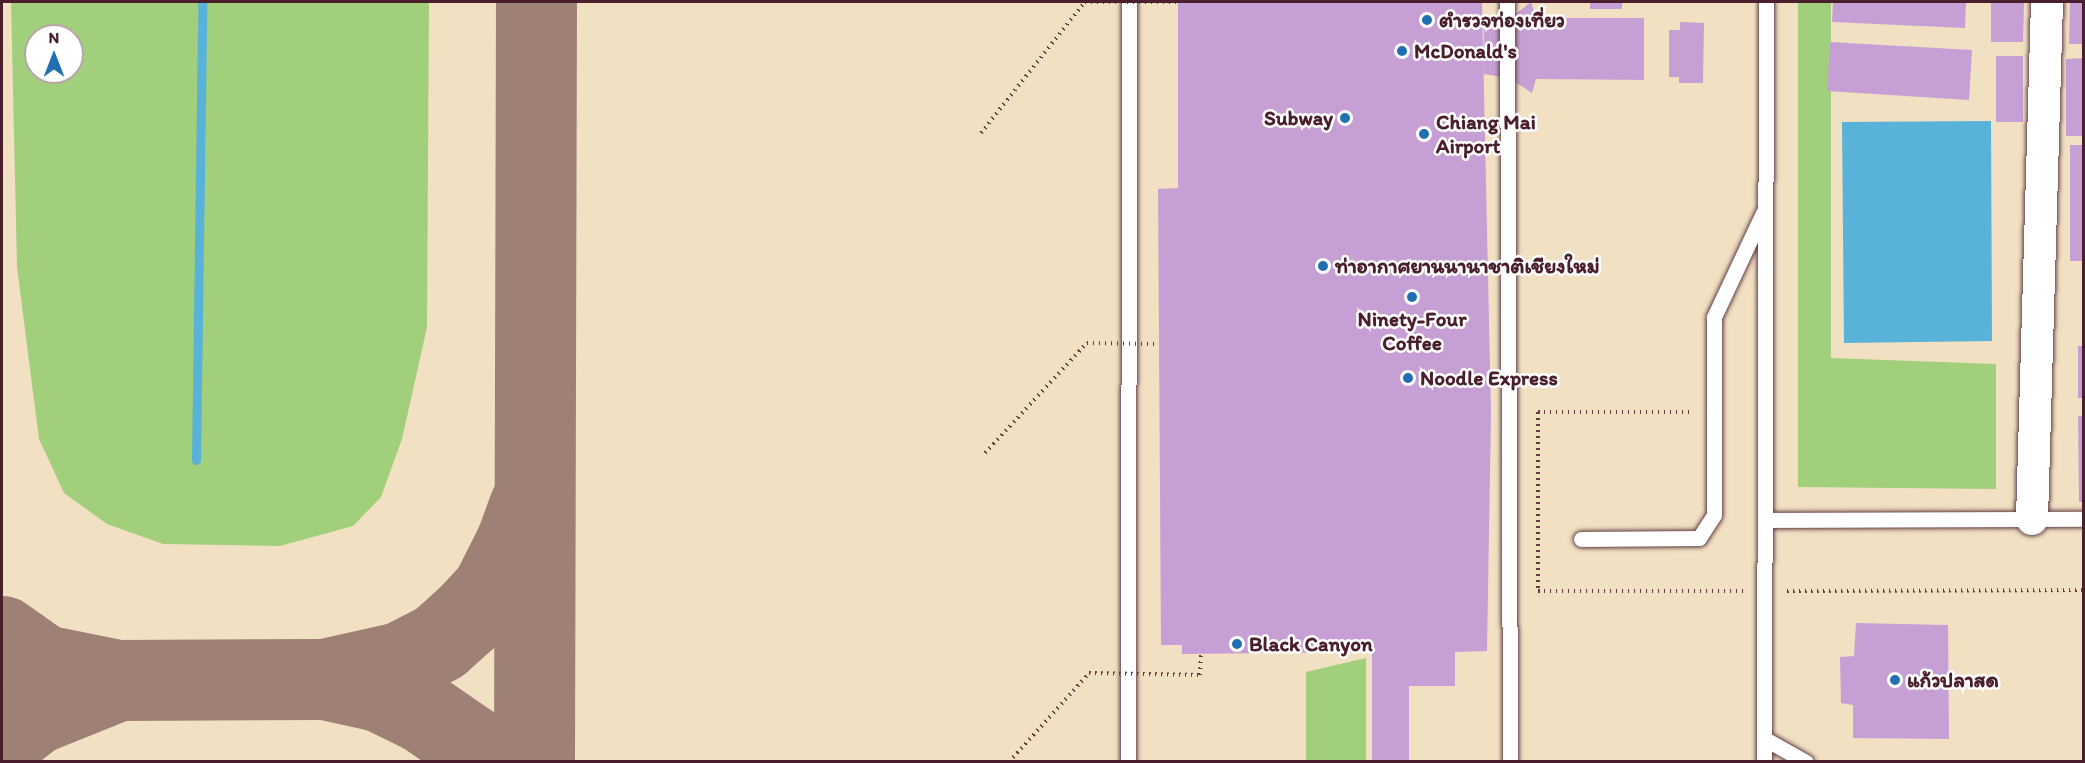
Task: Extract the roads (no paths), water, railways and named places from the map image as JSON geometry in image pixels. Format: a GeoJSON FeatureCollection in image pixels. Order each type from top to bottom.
{"type":"FeatureCollection","features":[{"type":"Feature","properties":{"kind":"street"},"geometry":{"type":"LineString","coordinates":[[2032,519],[2048,2]]}},
{"type":"Feature","properties":{"kind":"lane"},"geometry":{"type":"LineString","coordinates":[[1128,762],[1129,2]]}},
{"type":"Feature","properties":{"kind":"lane"},"geometry":{"type":"LineString","coordinates":[[1507,2],[1510,762]]}},
{"type":"Feature","properties":{"kind":"lane"},"geometry":{"type":"LineString","coordinates":[[1764,762],[1766,2]]}},
{"type":"Feature","properties":{"kind":"lane"},"geometry":{"type":"LineString","coordinates":[[1581,539],[1699,538],[1714,515],[1714,317],[1766,207]]}},
{"type":"Feature","properties":{"kind":"lane"},"geometry":{"type":"LineString","coordinates":[[1766,520],[2084,519]]}},
{"type":"Feature","properties":{"kind":"lane"},"geometry":{"type":"LineString","coordinates":[[1765,739],[1806,762]]}},
{"type":"Feature","properties":{"kind":"water"},"geometry":{"type":"Polygon","coordinates":[[[1991,121],[1992,341],[1844,343],[1842,122],[1991,121]]]}},
{"type":"Feature","properties":{"kind":"waterway"},"geometry":{"type":"LineString","coordinates":[[196,460],[202,2]]}},
{"type":"Feature","properties":{"kind":"place","name":"ตำรวจท่องเที่ยว"},"geometry":{"type":"Point","coordinates":[1427,20]}},
{"type":"Feature","properties":{"kind":"place","name":"McDonald's"},"geometry":{"type":"Point","coordinates":[1402,51]}},
{"type":"Feature","properties":{"kind":"place","name":"Subway"},"geometry":{"type":"Point","coordinates":[1345,118]}},
{"type":"Feature","properties":{"kind":"place","name":"Chiang Mai Airport"},"geometry":{"type":"Point","coordinates":[1424,134]}},
{"type":"Feature","properties":{"kind":"place","name":"ท่าอากาศยานนานาชาติเชียงใหม่"},"geometry":{"type":"Point","coordinates":[1323,266]}},
{"type":"Feature","properties":{"kind":"place","name":"Ninety-Four Coffee"},"geometry":{"type":"Point","coordinates":[1412,297]}},
{"type":"Feature","properties":{"kind":"place","name":"Noodle Express"},"geometry":{"type":"Point","coordinates":[1408,378]}},
{"type":"Feature","properties":{"kind":"place","name":"Black Canyon"},"geometry":{"type":"Point","coordinates":[1237,644]}},
{"type":"Feature","properties":{"kind":"place","name":"แก้วปลาสด"},"geometry":{"type":"Point","coordinates":[1895,680]}}]}
